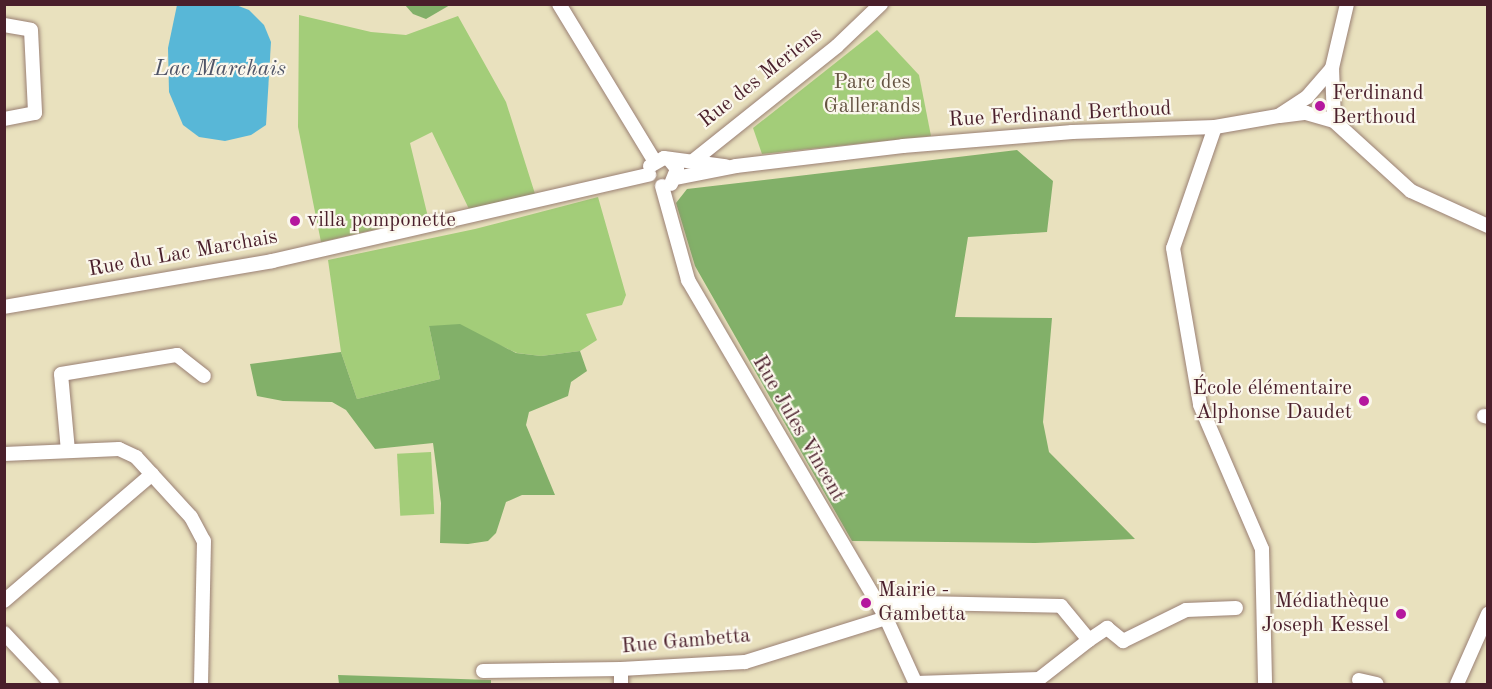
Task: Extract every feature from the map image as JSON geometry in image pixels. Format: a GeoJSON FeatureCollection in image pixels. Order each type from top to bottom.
{"type":"FeatureCollection","features":[{"type":"Feature","properties":{"kind":"street"},"geometry":{"type":"LineString","coordinates":[[559,4],[654,160],[649,175],[654,183],[662,186],[676,178],[676,165],[669,159],[654,160]]}},
{"type":"Feature","properties":{"kind":"street","name":"Rue des Meriens"},"geometry":{"type":"LineString","coordinates":[[693,161],[837,46],[881,4]]}},
{"type":"Feature","properties":{"kind":"street"},"geometry":{"type":"LineString","coordinates":[[1334,121],[1332,68],[1347,4]]}},
{"type":"Feature","properties":{"kind":"street"},"geometry":{"type":"LineString","coordinates":[[4,25],[31,30],[35,113],[4,119]]}},
{"type":"Feature","properties":{"kind":"street","name":"Rue Ferdinand Berthoud"},"geometry":{"type":"LineString","coordinates":[[676,178],[736,166],[903,146],[1072,132],[1215,127],[1278,116],[1307,97],[1332,68]]}},
{"type":"Feature","properties":{"kind":"street"},"geometry":{"type":"LineString","coordinates":[[1278,116],[1306,113],[1334,121],[1411,191],[1488,226]]}},
{"type":"Feature","properties":{"kind":"street"},"geometry":{"type":"LineString","coordinates":[[1215,127],[1173,248],[1200,405],[1262,549],[1265,684]]}},
{"type":"Feature","properties":{"kind":"street","name":"Rue Ferdinand Berthoud"},"geometry":{"type":"LineString","coordinates":[[669,159],[736,166]]}},
{"type":"Feature","properties":{"kind":"street","name":"Rue du Lac Marchais"},"geometry":{"type":"LineString","coordinates":[[4,307],[272,261],[649,175]]}},
{"type":"Feature","properties":{"kind":"street","name":"Rue Jules Vincent"},"geometry":{"type":"LineString","coordinates":[[662,186],[688,280],[886,618],[916,684]]}},
{"type":"Feature","properties":{"kind":"street"},"geometry":{"type":"LineString","coordinates":[[68,451],[61,374],[177,356],[204,376]]}},
{"type":"Feature","properties":{"kind":"street"},"geometry":{"type":"LineString","coordinates":[[4,453],[119,449],[136,457],[191,517],[204,542],[201,684]]}},
{"type":"Feature","properties":{"kind":"street"},"geometry":{"type":"LineString","coordinates":[[4,601],[152,474]]}},
{"type":"Feature","properties":{"kind":"street"},"geometry":{"type":"LineString","coordinates":[[876,602],[1061,606],[1089,640]]}},
{"type":"Feature","properties":{"kind":"street"},"geometry":{"type":"LineString","coordinates":[[916,684],[1039,679],[1107,628],[1123,641],[1186,610],[1236,608]]}},
{"type":"Feature","properties":{"kind":"street"},"geometry":{"type":"LineString","coordinates":[[1457,684],[1488,614]]}},
{"type":"Feature","properties":{"kind":"street","name":"Rue Gambetta"},"geometry":{"type":"LineString","coordinates":[[483,671],[621,669],[745,662],[886,618]]}},
{"type":"Feature","properties":{"kind":"street"},"geometry":{"type":"LineString","coordinates":[[4,633],[52,684]]}},
{"type":"Feature","properties":{"kind":"street"},"geometry":{"type":"LineString","coordinates":[[621,669],[621,684]]}},
{"type":"Feature","properties":{"kind":"street"},"geometry":{"type":"LineString","coordinates":[[1359,680],[1377,684]]}},
{"type":"Feature","properties":{"kind":"green space"},"geometry":{"type":"Polygon","coordinates":[[[405,5],[450,5],[426,19],[413,14],[405,5]]]}},
{"type":"Feature","properties":{"kind":"green space"},"geometry":{"type":"Polygon","coordinates":[[[299,15],[371,32],[406,35],[458,16],[506,102],[536,197],[469,209],[432,132],[410,143],[428,217],[321,242],[298,127],[299,15]]]}},
{"type":"Feature","properties":{"kind":"green space","name":"Parc des Gallerands"},"geometry":{"type":"Polygon","coordinates":[[[877,30],[919,75],[931,136],[762,154],[753,128],[877,30]]]}},
{"type":"Feature","properties":{"kind":"green space"},"geometry":{"type":"Polygon","coordinates":[[[1017,150],[1053,181],[1047,232],[968,237],[955,317],[1052,318],[1043,422],[1049,452],[1135,539],[1035,543],[852,541],[695,266],[676,203],[687,189],[1017,150]]]}},
{"type":"Feature","properties":{"kind":"green space"},"geometry":{"type":"Polygon","coordinates":[[[598,197],[626,295],[622,305],[586,314],[597,340],[580,351],[541,356],[517,353],[486,339],[429,326],[440,379],[357,399],[341,352],[328,260],[475,229],[598,197]]]}},
{"type":"Feature","properties":{"kind":"green space"},"geometry":{"type":"Polygon","coordinates":[[[460,324],[516,353],[541,356],[580,351],[587,371],[571,382],[568,396],[529,412],[526,425],[555,495],[522,495],[506,502],[496,533],[488,541],[468,544],[440,543],[441,503],[433,443],[375,449],[346,410],[332,402],[283,401],[257,396],[250,364],[341,352],[357,399],[440,379],[429,326],[460,324]]]}},
{"type":"Feature","properties":{"kind":"green space"},"geometry":{"type":"Polygon","coordinates":[[[431,452],[434,514],[400,516],[397,454],[431,452]]]}},
{"type":"Feature","properties":{"kind":"green space"},"geometry":{"type":"Polygon","coordinates":[[[338,675],[491,680],[491,684],[339,684],[338,675]]]}},
{"type":"Feature","properties":{"kind":"water","name":"Lac Marchais"},"geometry":{"type":"Polygon","coordinates":[[[177,5],[236,5],[249,10],[264,25],[271,42],[266,125],[251,135],[225,141],[199,137],[183,125],[169,92],[168,48],[177,5]]]}},
{"type":"Feature","properties":{"kind":"place","name":"Ferdinand Berthoud"},"geometry":{"type":"Point","coordinates":[1320,106]}},
{"type":"Feature","properties":{"kind":"place","name":"villa pomponette"},"geometry":{"type":"Point","coordinates":[295,221]}},
{"type":"Feature","properties":{"kind":"place","name":"École élémentaire Alphonse Daudet"},"geometry":{"type":"Point","coordinates":[1364,401]}},
{"type":"Feature","properties":{"kind":"place","name":"Mairie - Gambetta"},"geometry":{"type":"Point","coordinates":[866,603]}},
{"type":"Feature","properties":{"kind":"place","name":"Médiathèque Joseph Kessel"},"geometry":{"type":"Point","coordinates":[1401,614]}}]}
